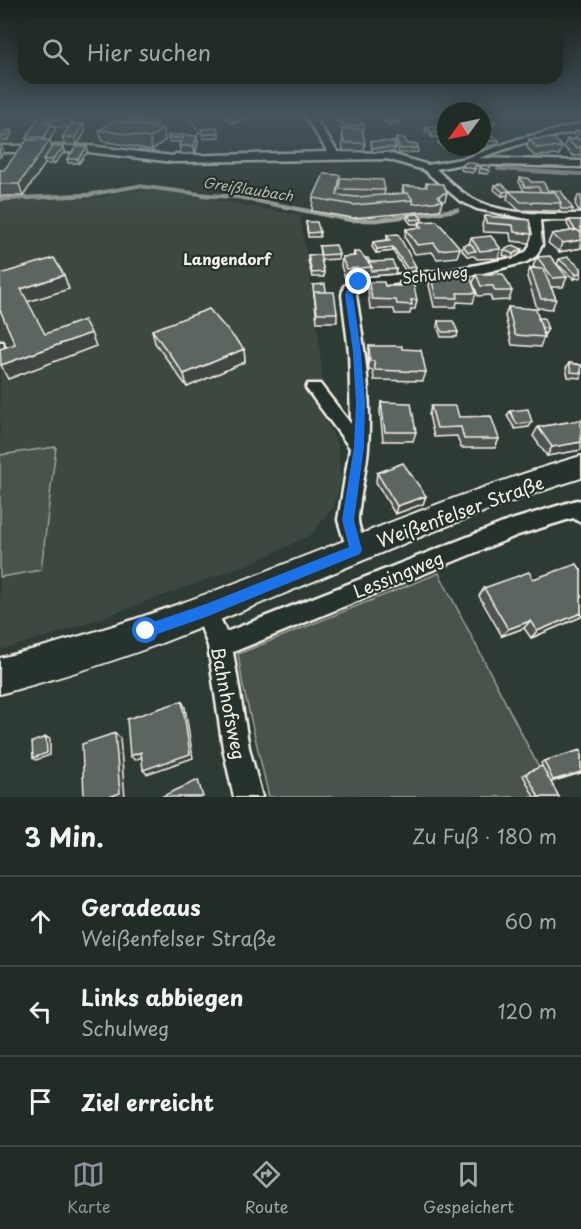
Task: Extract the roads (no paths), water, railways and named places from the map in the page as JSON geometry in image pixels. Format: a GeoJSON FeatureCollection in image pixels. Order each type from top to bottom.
{"type":"FeatureCollection","features":[{"type":"Feature","properties":{"kind":"street"},"geometry":{"type":"LineString","coordinates":[[116,152],[173,159],[335,154],[388,156],[428,168],[463,198],[481,207],[533,217],[581,217]]}},
{"type":"Feature","properties":{"kind":"street"},"geometry":{"type":"LineString","coordinates":[[428,168],[462,161],[488,152]]}},
{"type":"Feature","properties":{"kind":"street"},"geometry":{"type":"LineString","coordinates":[[462,161],[581,164]]}},
{"type":"Feature","properties":{"kind":"street","name":"Schulweg"},"geometry":{"type":"LineString","coordinates":[[356,550],[348,520],[359,447],[360,403],[357,352],[349,295],[351,286],[359,282],[454,273],[520,262],[532,254],[537,243],[533,217]]}},
{"type":"Feature","properties":{"kind":"street"},"geometry":{"type":"LineString","coordinates":[[314,388],[359,447]]}},
{"type":"Feature","properties":{"kind":"street","name":"Weißenfelser Straße"},"geometry":{"type":"LineString","coordinates":[[0,676],[40,666],[206,611],[475,501],[581,467]]}},
{"type":"Feature","properties":{"kind":"street","name":"Lessingweg"},"geometry":{"type":"LineString","coordinates":[[220,646],[515,527],[580,509]]}},
{"type":"Feature","properties":{"kind":"street","name":"Bahnhofsweg"},"geometry":{"type":"LineString","coordinates":[[206,611],[220,646],[236,748],[248,797]]}},
{"type":"Feature","properties":{"kind":"lane"},"geometry":{"type":"LineString","coordinates":[[176,155],[196,156],[196,159]]}},
{"type":"Feature","properties":{"kind":"waterway","name":"Greißlaubach"},"geometry":{"type":"LineString","coordinates":[[498,169],[581,174]]}},
{"type":"Feature","properties":{"kind":"waterway","name":"Greißlaubach"},"geometry":{"type":"LineString","coordinates":[[62,196],[87,195],[138,186],[211,195]]}},
{"type":"Feature","properties":{"kind":"waterway","name":"Greißlaubach"},"geometry":{"type":"LineString","coordinates":[[0,199],[89,195]]}},
{"type":"Feature","properties":{"kind":"waterway","name":"Greißlaubach"},"geometry":{"type":"LineString","coordinates":[[203,195],[211,195]]}},
{"type":"Feature","properties":{"kind":"waterway","name":"Greißlaubach"},"geometry":{"type":"LineString","coordinates":[[211,195],[239,197],[351,220],[377,220],[457,210]]}},
{"type":"Feature","properties":{"kind":"waterway","name":"Greißlaubach"},"geometry":{"type":"LineString","coordinates":[[211,195],[215,196]]}},
{"type":"Feature","properties":{"kind":"district","name":"Langendorf"},"geometry":{"type":"Point","coordinates":[227,258]}}]}
